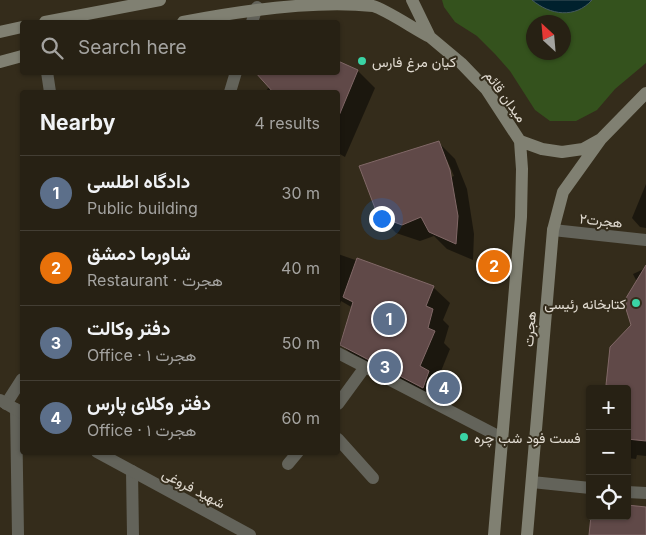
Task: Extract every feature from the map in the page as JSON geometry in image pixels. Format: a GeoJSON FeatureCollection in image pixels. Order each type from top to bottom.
{"type":"FeatureCollection","features":[{"type":"Feature","properties":{"kind":"main road"},"geometry":{"type":"LineString","coordinates":[[55,20],[160,0]]}},
{"type":"Feature","properties":{"kind":"main road","name":"میدان قائم"},"geometry":{"type":"LineString","coordinates":[[412,0],[430,37],[461,63],[486,89],[520,141],[542,149],[562,152],[583,149],[601,139],[646,93]]}},
{"type":"Feature","properties":{"kind":"main road"},"geometry":{"type":"LineString","coordinates":[[193,20],[257,7],[296,3],[341,2],[375,6],[430,37]]}},
{"type":"Feature","properties":{"kind":"main road"},"geometry":{"type":"LineString","coordinates":[[0,32],[20,27]]}},
{"type":"Feature","properties":{"kind":"main road"},"geometry":{"type":"LineString","coordinates":[[0,62],[20,57]]}},
{"type":"Feature","properties":{"kind":"main road","name":"هجرت"},"geometry":{"type":"LineString","coordinates":[[527,535],[553,230],[563,192],[601,139]]}},
{"type":"Feature","properties":{"kind":"main road","name":"هجرت"},"geometry":{"type":"LineString","coordinates":[[494,535],[521,217],[522,169],[520,141]]}},
{"type":"Feature","properties":{"kind":"street"},"geometry":{"type":"LineString","coordinates":[[253,20],[257,7]]}},
{"type":"Feature","properties":{"kind":"street"},"geometry":{"type":"LineString","coordinates":[[48,75],[50,90]]}},
{"type":"Feature","properties":{"kind":"street"},"geometry":{"type":"LineString","coordinates":[[231,90],[235,75]]}},
{"type":"Feature","properties":{"kind":"street","name":"هجرت۲"},"geometry":{"type":"LineString","coordinates":[[553,230],[646,240]]}},
{"type":"Feature","properties":{"kind":"street"},"geometry":{"type":"LineString","coordinates":[[340,353],[502,438]]}},
{"type":"Feature","properties":{"kind":"street"},"geometry":{"type":"LineString","coordinates":[[340,401],[365,367]]}},
{"type":"Feature","properties":{"kind":"street"},"geometry":{"type":"LineString","coordinates":[[18,535],[11,407],[20,383]]}},
{"type":"Feature","properties":{"kind":"street"},"geometry":{"type":"LineString","coordinates":[[340,441],[373,478]]}},
{"type":"Feature","properties":{"kind":"street","name":"شهید فروغی"},"geometry":{"type":"LineString","coordinates":[[103,455],[250,535]]}},
{"type":"Feature","properties":{"kind":"street"},"geometry":{"type":"LineString","coordinates":[[288,464],[296,455]]}},
{"type":"Feature","properties":{"kind":"street"},"geometry":{"type":"LineString","coordinates":[[132,471],[132,535]]}},
{"type":"Feature","properties":{"kind":"street"},"geometry":{"type":"LineString","coordinates":[[532,482],[586,488]]}},
{"type":"Feature","properties":{"kind":"street"},"geometry":{"type":"LineString","coordinates":[[631,492],[646,493]]}},
{"type":"Feature","properties":{"kind":"green space"},"geometry":{"type":"Polygon","coordinates":[[[442,0],[646,0],[646,63],[615,89],[597,110],[576,121],[550,121],[535,110],[510,71],[495,54],[477,36],[455,22],[444,7],[442,0]]]}},
{"type":"Feature","properties":{"kind":"water"},"geometry":{"type":"Polygon","coordinates":[[[532,0],[592,0],[578,10],[562,13],[547,9],[532,0]]]}},
{"type":"Feature","properties":{"kind":"building"},"geometry":{"type":"Polygon","coordinates":[[[340,62],[358,70],[340,113],[340,90],[271,90],[258,75],[340,75],[340,62]]]}},
{"type":"Feature","properties":{"kind":"building"},"geometry":{"type":"Polygon","coordinates":[[[439,141],[450,170],[458,216],[456,244],[429,232],[421,217],[402,225],[378,216],[359,166],[439,141]]]}},
{"type":"Feature","properties":{"kind":"building"},"geometry":{"type":"Polygon","coordinates":[[[357,258],[434,286],[426,306],[433,309],[428,328],[435,331],[420,366],[429,371],[423,388],[340,345],[353,302],[343,297],[357,258]]]}},
{"type":"Feature","properties":{"kind":"building"},"geometry":{"type":"Polygon","coordinates":[[[646,265],[646,441],[631,439],[631,385],[606,385],[610,347],[631,325],[626,309],[626,298],[646,265]]]}},
{"type":"Feature","properties":{"kind":"building"},"geometry":{"type":"Polygon","coordinates":[[[631,505],[646,507],[646,535],[589,535],[591,520],[631,520],[631,505]]]}},
{"type":"Feature","properties":{"kind":"place","name":"کیان مرغ فارس"},"geometry":{"type":"Point","coordinates":[362,61]}},
{"type":"Feature","properties":{"kind":"place","name":"شاورما دمشق"},"geometry":{"type":"Point","coordinates":[494,266]}},
{"type":"Feature","properties":{"kind":"place","name":"کتابخانه رئیسی"},"geometry":{"type":"Point","coordinates":[636,303]}},
{"type":"Feature","properties":{"kind":"place","name":"دادگاه اطلسی"},"geometry":{"type":"Point","coordinates":[389,319]}},
{"type":"Feature","properties":{"kind":"place","name":"دفتر وکالت"},"geometry":{"type":"Point","coordinates":[385,367]}},
{"type":"Feature","properties":{"kind":"place","name":"دفتر وکلای پارس"},"geometry":{"type":"Point","coordinates":[444,388]}},
{"type":"Feature","properties":{"kind":"place","name":"فست فود شب چره"},"geometry":{"type":"Point","coordinates":[464,437]}}]}
